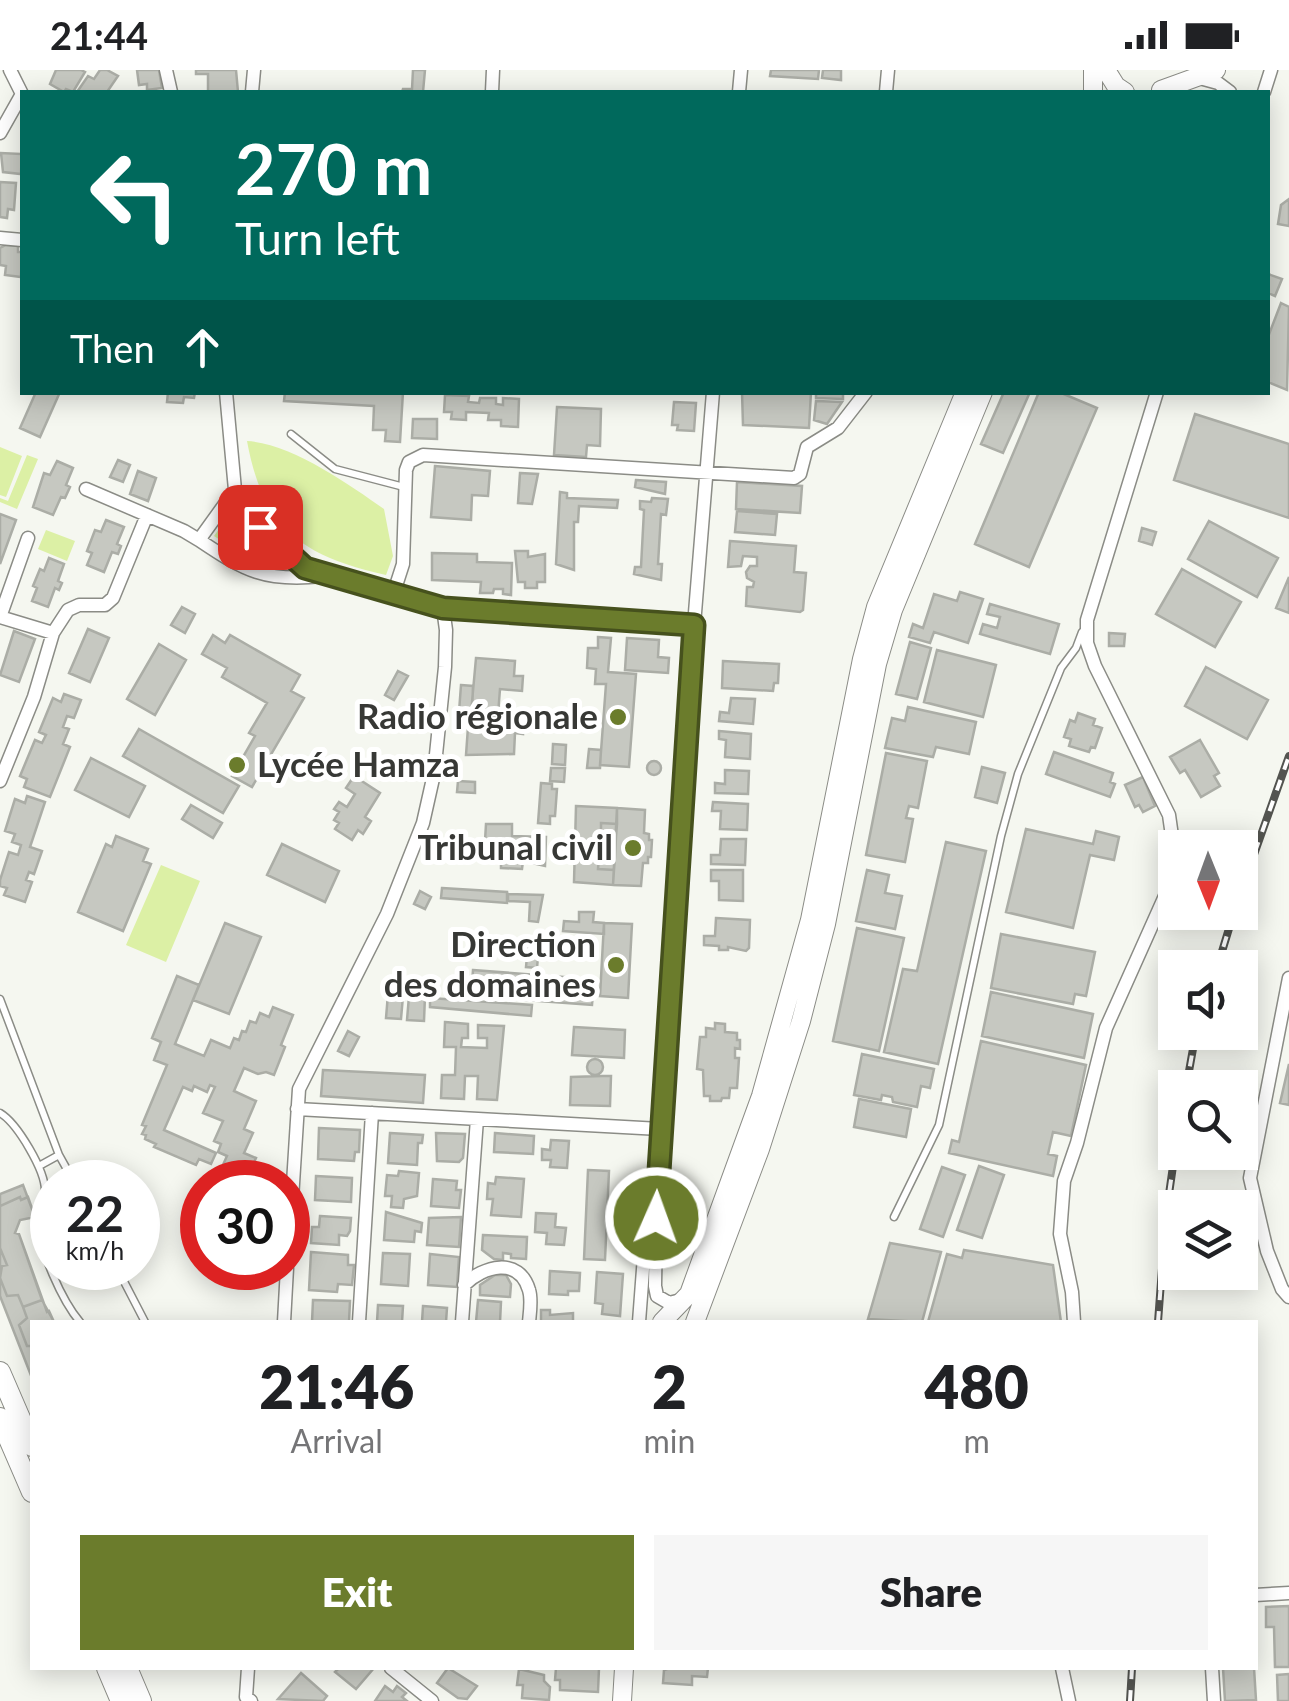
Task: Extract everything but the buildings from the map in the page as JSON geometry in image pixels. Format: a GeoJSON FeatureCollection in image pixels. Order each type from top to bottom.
{"type":"FeatureCollection","features":[{"type":"Feature","properties":{"kind":"main road"},"geometry":{"type":"LineString","coordinates":[[1106,70],[1122,90]]}},
{"type":"Feature","properties":{"kind":"main road"},"geometry":{"type":"LineString","coordinates":[[1160,90],[1184,74],[1216,70]]}},
{"type":"Feature","properties":{"kind":"main road"},"geometry":{"type":"LineString","coordinates":[[667,1320],[689,1294],[762,1096],[810,920],[862,659],[876,608],[964,395]]}},
{"type":"Feature","properties":{"kind":"main road"},"geometry":{"type":"LineString","coordinates":[[696,1320],[760,1149],[801,1021],[826,924],[877,664],[893,610],[982,395]]}},
{"type":"Feature","properties":{"kind":"main road"},"geometry":{"type":"LineString","coordinates":[[0,1372],[30,1441]]}},
{"type":"Feature","properties":{"kind":"main road"},"geometry":{"type":"LineString","coordinates":[[0,1418],[30,1487]]}},
{"type":"Feature","properties":{"kind":"main road"},"geometry":{"type":"LineString","coordinates":[[108,1670],[122,1701]]}},
{"type":"Feature","properties":{"kind":"main road"},"geometry":{"type":"LineString","coordinates":[[128,1670],[142,1701]]}},
{"type":"Feature","properties":{"kind":"main road"},"geometry":{"type":"LineString","coordinates":[[622,1701],[624,1670]]}},
{"type":"Feature","properties":{"kind":"street"},"geometry":{"type":"LineString","coordinates":[[1184,74],[1218,83],[1227,90]]}},
{"type":"Feature","properties":{"kind":"street"},"geometry":{"type":"LineString","coordinates":[[0,133],[20,98]]}},
{"type":"Feature","properties":{"kind":"street"},"geometry":{"type":"LineString","coordinates":[[226,395],[236,490],[252,518],[305,568],[443,608],[694,625]]}},
{"type":"Feature","properties":{"kind":"street"},"geometry":{"type":"LineString","coordinates":[[666,1320],[654,1286],[657,1185],[713,395]]}},
{"type":"Feature","properties":{"kind":"street"},"geometry":{"type":"LineString","coordinates":[[393,595],[404,564],[404,487],[409,462],[422,455],[794,478],[800,474],[807,446],[838,428],[864,395]]}},
{"type":"Feature","properties":{"kind":"street"},"geometry":{"type":"LineString","coordinates":[[1074,1320],[1059,1218],[1064,1181],[1078,1142],[1106,1028],[1165,896],[1175,857],[1169,815],[1094,666],[1087,643],[1087,620],[1157,395]]}},
{"type":"Feature","properties":{"kind":"street"},"geometry":{"type":"LineString","coordinates":[[86,489],[199,540],[248,571],[294,579],[325,576]]}},
{"type":"Feature","properties":{"kind":"street"},"geometry":{"type":"LineString","coordinates":[[199,540],[236,490]]}},
{"type":"Feature","properties":{"kind":"street"},"geometry":{"type":"LineString","coordinates":[[0,780],[34,697],[53,634],[68,610],[79,605],[105,605],[113,598],[147,516]]}},
{"type":"Feature","properties":{"kind":"street"},"geometry":{"type":"LineString","coordinates":[[28,538],[0,617],[53,634]]}},
{"type":"Feature","properties":{"kind":"street"},"geometry":{"type":"LineString","coordinates":[[293,1160],[296,1109],[305,1073],[387,914],[423,822],[434,774],[445,666],[443,608]]}},
{"type":"Feature","properties":{"kind":"street"},"geometry":{"type":"LineString","coordinates":[[1289,978],[1250,1178],[1267,1251],[1289,1297]]}},
{"type":"Feature","properties":{"kind":"street"},"geometry":{"type":"LineString","coordinates":[[296,1109],[660,1129]]}},
{"type":"Feature","properties":{"kind":"street"},"geometry":{"type":"LineString","coordinates":[[359,1320],[372,1113]]}},
{"type":"Feature","properties":{"kind":"street"},"geometry":{"type":"LineString","coordinates":[[462,1320],[477,1118]]}},
{"type":"Feature","properties":{"kind":"street"},"geometry":{"type":"LineString","coordinates":[[638,1320],[645,1243],[657,1185]]}},
{"type":"Feature","properties":{"kind":"street"},"geometry":{"type":"LineString","coordinates":[[464,1285],[476,1272],[493,1267],[511,1269],[522,1276],[530,1292],[529,1320]]}},
{"type":"Feature","properties":{"kind":"street"},"geometry":{"type":"LineString","coordinates":[[284,1320],[286,1290]]}},
{"type":"Feature","properties":{"kind":"street"},"geometry":{"type":"LineString","coordinates":[[658,1296],[668,1303],[689,1294]]}},
{"type":"Feature","properties":{"kind":"street"},"geometry":{"type":"LineString","coordinates":[[1258,1595],[1289,1593]]}},
{"type":"Feature","properties":{"kind":"street"},"geometry":{"type":"LineString","coordinates":[[247,1700],[248,1670]]}},
{"type":"Feature","properties":{"kind":"street"},"geometry":{"type":"LineString","coordinates":[[393,1670],[432,1701]]}},
{"type":"Feature","properties":{"kind":"street"},"geometry":{"type":"LineString","coordinates":[[1062,1670],[1069,1701]]}},
{"type":"Feature","properties":{"kind":"street"},"geometry":{"type":"LineString","coordinates":[[1212,1670],[1214,1701]]}},
{"type":"Feature","properties":{"kind":"lane"},"geometry":{"type":"LineString","coordinates":[[290,434],[336,469],[404,487]]}},
{"type":"Feature","properties":{"kind":"lane"},"geometry":{"type":"LineString","coordinates":[[894,1216],[938,1126],[1018,774],[1060,668],[1076,648],[1087,620]]}},
{"type":"Feature","properties":{"kind":"lane"},"geometry":{"type":"LineString","coordinates":[[0,1000],[62,1160]]}},
{"type":"Feature","properties":{"kind":"lane"},"geometry":{"type":"LineString","coordinates":[[0,1113],[8,1118],[35,1160]]}},
{"type":"Feature","properties":{"kind":"lane"},"geometry":{"type":"LineString","coordinates":[[49,1160],[59,1154]]}},
{"type":"Feature","properties":{"kind":"lane"},"geometry":{"type":"LineString","coordinates":[[64,1290],[79,1320]]}},
{"type":"Feature","properties":{"kind":"lane"},"geometry":{"type":"LineString","coordinates":[[129,1290],[145,1320]]}},
{"type":"Feature","properties":{"kind":"green space"},"geometry":{"type":"Polygon","coordinates":[[[247,441],[300,457],[384,509],[393,556],[386,575],[331,558],[291,534],[264,496],[247,441]]]}},
{"type":"Feature","properties":{"kind":"green space"},"geometry":{"type":"Polygon","coordinates":[[[0,447],[22,456],[6,497],[0,495],[0,447]]]}},
{"type":"Feature","properties":{"kind":"green space"},"geometry":{"type":"Polygon","coordinates":[[[27,455],[38,459],[17,509],[0,502],[0,498],[8,501],[27,455]]]}},
{"type":"Feature","properties":{"kind":"green space"},"geometry":{"type":"Polygon","coordinates":[[[232,511],[253,540],[283,566],[246,557],[214,536],[232,511]]]}},
{"type":"Feature","properties":{"kind":"green space"},"geometry":{"type":"Polygon","coordinates":[[[46,530],[75,541],[67,561],[38,549],[46,530]]]}},
{"type":"Feature","properties":{"kind":"green space"},"geometry":{"type":"Polygon","coordinates":[[[161,865],[200,881],[166,962],[126,945],[161,865]]]}},
{"type":"Feature","properties":{"kind":"railway"},"geometry":{"type":"LineString","coordinates":[[1258,843],[1289,756]]}},
{"type":"Feature","properties":{"kind":"railway"},"geometry":{"type":"LineString","coordinates":[[1222,950],[1229,930]]}},
{"type":"Feature","properties":{"kind":"railway"},"geometry":{"type":"LineString","coordinates":[[1189,1070],[1193,1050]]}},
{"type":"Feature","properties":{"kind":"railway"},"geometry":{"type":"LineString","coordinates":[[1158,1320],[1172,1170]]}},
{"type":"Feature","properties":{"kind":"railway"},"geometry":{"type":"LineString","coordinates":[[1130,1701],[1132,1670]]}},
{"type":"Feature","properties":{"kind":"place","name":"Radio régionale"},"geometry":{"type":"Point","coordinates":[618,717]}},
{"type":"Feature","properties":{"kind":"place","name":"Lycée Hamza"},"geometry":{"type":"Point","coordinates":[237,765]}},
{"type":"Feature","properties":{"kind":"place","name":"Tribunal civil"},"geometry":{"type":"Point","coordinates":[633,848]}},
{"type":"Feature","properties":{"kind":"place","name":"Direction des domaines"},"geometry":{"type":"Point","coordinates":[616,965]}},
{"type":"Feature","properties":{"kind":"route"},"geometry":{"type":"LineString","coordinates":[[260,527],[305,568],[443,608],[694,625],[656,1218]]}}]}
